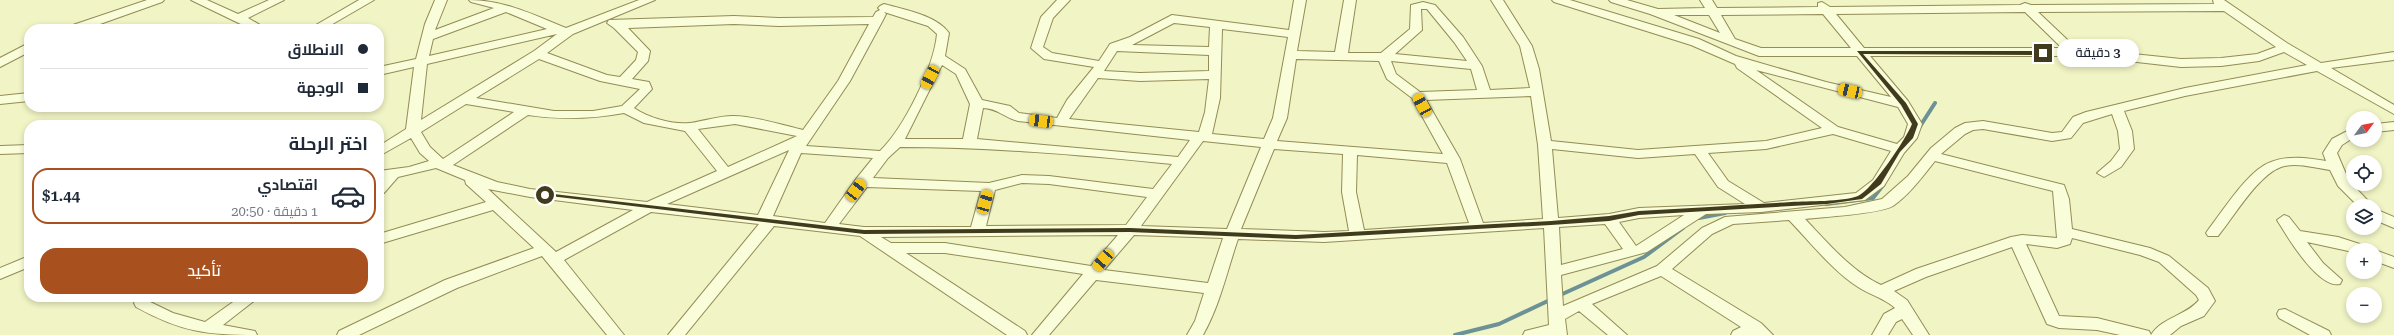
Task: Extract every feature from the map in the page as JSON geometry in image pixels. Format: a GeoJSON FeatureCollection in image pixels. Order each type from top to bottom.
{"type":"FeatureCollection","features":[{"type":"Feature","properties":{"kind":"street"},"geometry":{"type":"LineString","coordinates":[[88,24],[158,0]]}},
{"type":"Feature","properties":{"kind":"street"},"geometry":{"type":"LineString","coordinates":[[197,0],[249,24]]}},
{"type":"Feature","properties":{"kind":"street"},"geometry":{"type":"LineString","coordinates":[[239,18],[278,0]]}},
{"type":"Feature","properties":{"kind":"street"},"geometry":{"type":"LineString","coordinates":[[324,24],[368,0]]}},
{"type":"Feature","properties":{"kind":"street"},"geometry":{"type":"LineString","coordinates":[[440,0],[421,62],[414,131],[426,150],[440,164],[493,186],[530,193],[767,219],[864,232],[1130,230],[1296,237],[1609,219],[1639,213],[1761,208],[1860,198],[1879,183],[1900,149],[1910,138],[1915,124],[1903,104],[1821,5]]}},
{"type":"Feature","properties":{"kind":"street"},"geometry":{"type":"LineString","coordinates":[[475,0],[506,8],[564,31]]}},
{"type":"Feature","properties":{"kind":"street"},"geometry":{"type":"LineString","coordinates":[[384,70],[564,31],[649,0]]}},
{"type":"Feature","properties":{"kind":"street"},"geometry":{"type":"LineString","coordinates":[[1064,0],[1047,17],[1037,48],[1048,56],[1098,70],[1140,77],[1214,75]]}},
{"type":"Feature","properties":{"kind":"street"},"geometry":{"type":"LineString","coordinates":[[1194,335],[1215,289],[1232,234],[1280,118],[1300,0]]}},
{"type":"Feature","properties":{"kind":"street"},"geometry":{"type":"LineString","coordinates":[[1341,56],[1350,0]]}},
{"type":"Feature","properties":{"kind":"street"},"geometry":{"type":"LineString","coordinates":[[1497,0],[1526,46],[1537,92],[1544,145],[1551,223],[1557,322]]}},
{"type":"Feature","properties":{"kind":"street"},"geometry":{"type":"LineString","coordinates":[[1558,0],[1695,42],[1732,59],[1823,85],[1903,104]]}},
{"type":"Feature","properties":{"kind":"street"},"geometry":{"type":"LineString","coordinates":[[1615,0],[1654,12],[1760,52],[2084,52],[2181,63],[2221,62],[2259,57],[2288,49]]}},
{"type":"Feature","properties":{"kind":"street"},"geometry":{"type":"LineString","coordinates":[[2019,0],[2074,53]]}},
{"type":"Feature","properties":{"kind":"street"},"geometry":{"type":"LineString","coordinates":[[2093,0],[2103,8]]}},
{"type":"Feature","properties":{"kind":"street"},"geometry":{"type":"LineString","coordinates":[[2141,0],[2151,8]]}},
{"type":"Feature","properties":{"kind":"street"},"geometry":{"type":"LineString","coordinates":[[1384,57],[1416,30],[1415,7],[1417,3],[1432,7],[1459,40],[1476,66],[1485,94]]}},
{"type":"Feature","properties":{"kind":"street"},"geometry":{"type":"LineString","coordinates":[[1654,12],[1709,5],[1821,5],[2029,9],[2151,8],[2221,3],[2288,49],[2393,109]]}},
{"type":"Feature","properties":{"kind":"street"},"geometry":{"type":"LineString","coordinates":[[676,335],[767,219],[801,141],[844,81],[877,20],[888,4],[932,23],[943,33],[943,44],[939,57],[896,143],[883,155],[861,182],[830,227]]}},
{"type":"Feature","properties":{"kind":"street"},"geometry":{"type":"LineString","coordinates":[[1709,5],[1730,40]]}},
{"type":"Feature","properties":{"kind":"street"},"geometry":{"type":"LineString","coordinates":[[428,37],[506,8]]}},
{"type":"Feature","properties":{"kind":"street"},"geometry":{"type":"LineString","coordinates":[[1061,122],[1072,103],[1114,47],[1134,40],[1172,19],[1181,18],[1216,25],[1294,34]]}},
{"type":"Feature","properties":{"kind":"street"},"geometry":{"type":"LineString","coordinates":[[597,19],[618,25],[734,20],[779,22],[877,20]]}},
{"type":"Feature","properties":{"kind":"street"},"geometry":{"type":"LineString","coordinates":[[618,25],[644,51],[642,61],[622,82]]}},
{"type":"Feature","properties":{"kind":"street"},"geometry":{"type":"LineString","coordinates":[[1040,335],[1130,230],[1210,124],[1216,25]]}},
{"type":"Feature","properties":{"kind":"street"},"geometry":{"type":"LineString","coordinates":[[384,149],[538,54],[564,31]]}},
{"type":"Feature","properties":{"kind":"street"},"geometry":{"type":"LineString","coordinates":[[1114,47],[1215,51]]}},
{"type":"Feature","properties":{"kind":"street"},"geometry":{"type":"LineString","coordinates":[[0,63],[24,50]]}},
{"type":"Feature","properties":{"kind":"street"},"geometry":{"type":"LineString","coordinates":[[465,100],[525,111],[573,116],[626,109],[646,89],[644,85],[622,82],[586,73],[538,54]]}},
{"type":"Feature","properties":{"kind":"street"},"geometry":{"type":"LineString","coordinates":[[1290,55],[1384,57],[1476,66]]}},
{"type":"Feature","properties":{"kind":"street"},"geometry":{"type":"LineString","coordinates":[[1531,335],[1557,322],[1580,303],[1662,270],[1677,259],[1694,241],[1719,224],[1730,220],[1754,216],[1794,216],[1845,211],[1887,203],[1913,179],[1932,156],[1960,131],[1970,126],[1983,125],[2052,137],[2066,135],[2078,120],[2185,92],[2320,67],[2394,56]]}},
{"type":"Feature","properties":{"kind":"street"},"geometry":{"type":"LineString","coordinates":[[939,57],[961,72],[977,104],[969,143]]}},
{"type":"Feature","properties":{"kind":"street"},"geometry":{"type":"LineString","coordinates":[[1384,57],[1386,70],[1390,76],[1417,96],[1453,159],[1469,200],[1477,227]]}},
{"type":"Feature","properties":{"kind":"street"},"geometry":{"type":"LineString","coordinates":[[1732,59],[1833,130],[1900,149]]}},
{"type":"Feature","properties":{"kind":"street"},"geometry":{"type":"LineString","coordinates":[[1417,96],[1537,92]]}},
{"type":"Feature","properties":{"kind":"street"},"geometry":{"type":"LineString","coordinates":[[0,100],[24,98]]}},
{"type":"Feature","properties":{"kind":"street"},"geometry":{"type":"LineString","coordinates":[[977,104],[987,104],[1005,109],[1011,115],[1018,117],[1061,122],[1269,144],[1453,159]]}},
{"type":"Feature","properties":{"kind":"street"},"geometry":{"type":"LineString","coordinates":[[626,109],[638,118],[652,123],[689,127],[717,121],[735,120],[801,141],[883,155]]}},
{"type":"Feature","properties":{"kind":"street"},"geometry":{"type":"LineString","coordinates":[[2104,173],[2116,164],[2127,149],[2125,131],[2117,109]]}},
{"type":"Feature","properties":{"kind":"street"},"geometry":{"type":"LineString","coordinates":[[386,175],[440,164],[525,111]]}},
{"type":"Feature","properties":{"kind":"street"},"geometry":{"type":"LineString","coordinates":[[689,127],[726,172]]}},
{"type":"Feature","properties":{"kind":"street"},"geometry":{"type":"LineString","coordinates":[[2382,128],[2393,127]]}},
{"type":"Feature","properties":{"kind":"street"},"geometry":{"type":"LineString","coordinates":[[1544,145],[1567,145],[1638,154],[1766,145],[1833,130]]}},
{"type":"Feature","properties":{"kind":"street"},"geometry":{"type":"LineString","coordinates":[[2346,136],[2337,142],[2330,153],[2343,183],[2359,199]]}},
{"type":"Feature","properties":{"kind":"street"},"geometry":{"type":"LineString","coordinates":[[345,335],[451,284],[550,254],[726,172],[801,141]]}},
{"type":"Feature","properties":{"kind":"street"},"geometry":{"type":"LineString","coordinates":[[896,143],[969,143],[1036,147],[1181,161]]}},
{"type":"Feature","properties":{"kind":"street"},"geometry":{"type":"LineString","coordinates":[[0,150],[24,149]]}},
{"type":"Feature","properties":{"kind":"street"},"geometry":{"type":"LineString","coordinates":[[1350,150],[1349,192],[1356,234]]}},
{"type":"Feature","properties":{"kind":"street"},"geometry":{"type":"LineString","coordinates":[[1699,150],[1723,184],[1761,208]]}},
{"type":"Feature","properties":{"kind":"street"},"geometry":{"type":"LineString","coordinates":[[1881,292],[1921,273],[2016,240],[2025,238],[2062,244],[2065,241],[2061,190],[2059,188],[1932,156]]}},
{"type":"Feature","properties":{"kind":"street"},"geometry":{"type":"LineString","coordinates":[[2213,233],[2262,174],[2274,165],[2290,162],[2335,166]]}},
{"type":"Feature","properties":{"kind":"street"},"geometry":{"type":"LineString","coordinates":[[465,175],[550,254],[616,335]]}},
{"type":"Feature","properties":{"kind":"street"},"geometry":{"type":"LineString","coordinates":[[861,182],[989,187],[1022,179],[1049,180],[1156,194]]}},
{"type":"Feature","properties":{"kind":"street"},"geometry":{"type":"LineString","coordinates":[[977,232],[989,187]]}},
{"type":"Feature","properties":{"kind":"street"},"geometry":{"type":"LineString","coordinates":[[384,238],[496,204]]}},
{"type":"Feature","properties":{"kind":"street"},"geometry":{"type":"LineString","coordinates":[[1553,274],[1642,249],[1703,210]]}},
{"type":"Feature","properties":{"kind":"street"},"geometry":{"type":"LineString","coordinates":[[1794,216],[1826,250],[1863,283],[1893,297],[1905,311],[1921,335]]}},
{"type":"Feature","properties":{"kind":"street"},"geometry":{"type":"LineString","coordinates":[[2382,217],[2394,223]]}},
{"type":"Feature","properties":{"kind":"street"},"geometry":{"type":"LineString","coordinates":[[1609,219],[1633,252]]}},
{"type":"Feature","properties":{"kind":"street"},"geometry":{"type":"LineString","coordinates":[[2284,220],[2296,235],[2311,261],[2334,280]]}},
{"type":"Feature","properties":{"kind":"street"},"geometry":{"type":"LineString","coordinates":[[864,232],[1019,335]]}},
{"type":"Feature","properties":{"kind":"street"},"geometry":{"type":"LineString","coordinates":[[2065,232],[2146,251],[2164,259],[2202,292],[2207,301],[2198,312],[2175,322],[2159,335]]}},
{"type":"Feature","properties":{"kind":"street"},"geometry":{"type":"LineString","coordinates":[[2296,235],[2346,244]]}},
{"type":"Feature","properties":{"kind":"street"},"geometry":{"type":"LineString","coordinates":[[2016,240],[2047,311],[2053,320],[2059,322],[2105,325],[2143,335]]}},
{"type":"Feature","properties":{"kind":"street"},"geometry":{"type":"LineString","coordinates":[[889,248],[945,248],[1093,272],[1215,289]]}},
{"type":"Feature","properties":{"kind":"street"},"geometry":{"type":"LineString","coordinates":[[2382,258],[2394,263]]}},
{"type":"Feature","properties":{"kind":"street"},"geometry":{"type":"LineString","coordinates":[[0,274],[24,263]]}},
{"type":"Feature","properties":{"kind":"street"},"geometry":{"type":"LineString","coordinates":[[1662,270],[1760,331]]}},
{"type":"Feature","properties":{"kind":"street"},"geometry":{"type":"LineString","coordinates":[[208,328],[244,302]]}},
{"type":"Feature","properties":{"kind":"street"},"geometry":{"type":"LineString","coordinates":[[142,303],[167,317],[186,324],[249,335]]}},
{"type":"Feature","properties":{"kind":"street"},"geometry":{"type":"LineString","coordinates":[[1580,303],[1619,335]]}},
{"type":"Feature","properties":{"kind":"street"},"geometry":{"type":"LineString","coordinates":[[1880,335],[1890,318],[1905,311]]}},
{"type":"Feature","properties":{"kind":"street"},"geometry":{"type":"LineString","coordinates":[[2284,314],[2323,335]]}},
{"type":"Feature","properties":{"kind":"street"},"geometry":{"type":"LineString","coordinates":[[1739,335],[1760,331]]}},
{"type":"Feature","properties":{"kind":"waterway"},"geometry":{"type":"LineString","coordinates":[[1919,128],[1935,103]]}},
{"type":"Feature","properties":{"kind":"waterway"},"geometry":{"type":"LineString","coordinates":[[1826,204],[1873,198],[1884,184]]}},
{"type":"Feature","properties":{"kind":"waterway"},"geometry":{"type":"LineString","coordinates":[[1699,218],[1725,213]]}},
{"type":"Feature","properties":{"kind":"waterway"},"geometry":{"type":"LineString","coordinates":[[1558,296],[1644,257],[1683,228]]}},
{"type":"Feature","properties":{"kind":"waterway"},"geometry":{"type":"LineString","coordinates":[[1455,335],[1499,324],[1552,299]]}},
{"type":"Feature","properties":{"kind":"route"},"geometry":{"type":"LineString","coordinates":[[545,195],[812,224],[864,232],[1043,232],[1130,230],[1296,237],[1324,237],[1551,223],[1609,219],[1639,213],[1761,208],[1827,202],[1860,198],[1879,183],[1898,151],[1910,138],[1915,124],[1911,114],[1859,52],[2043,53]]}}]}
